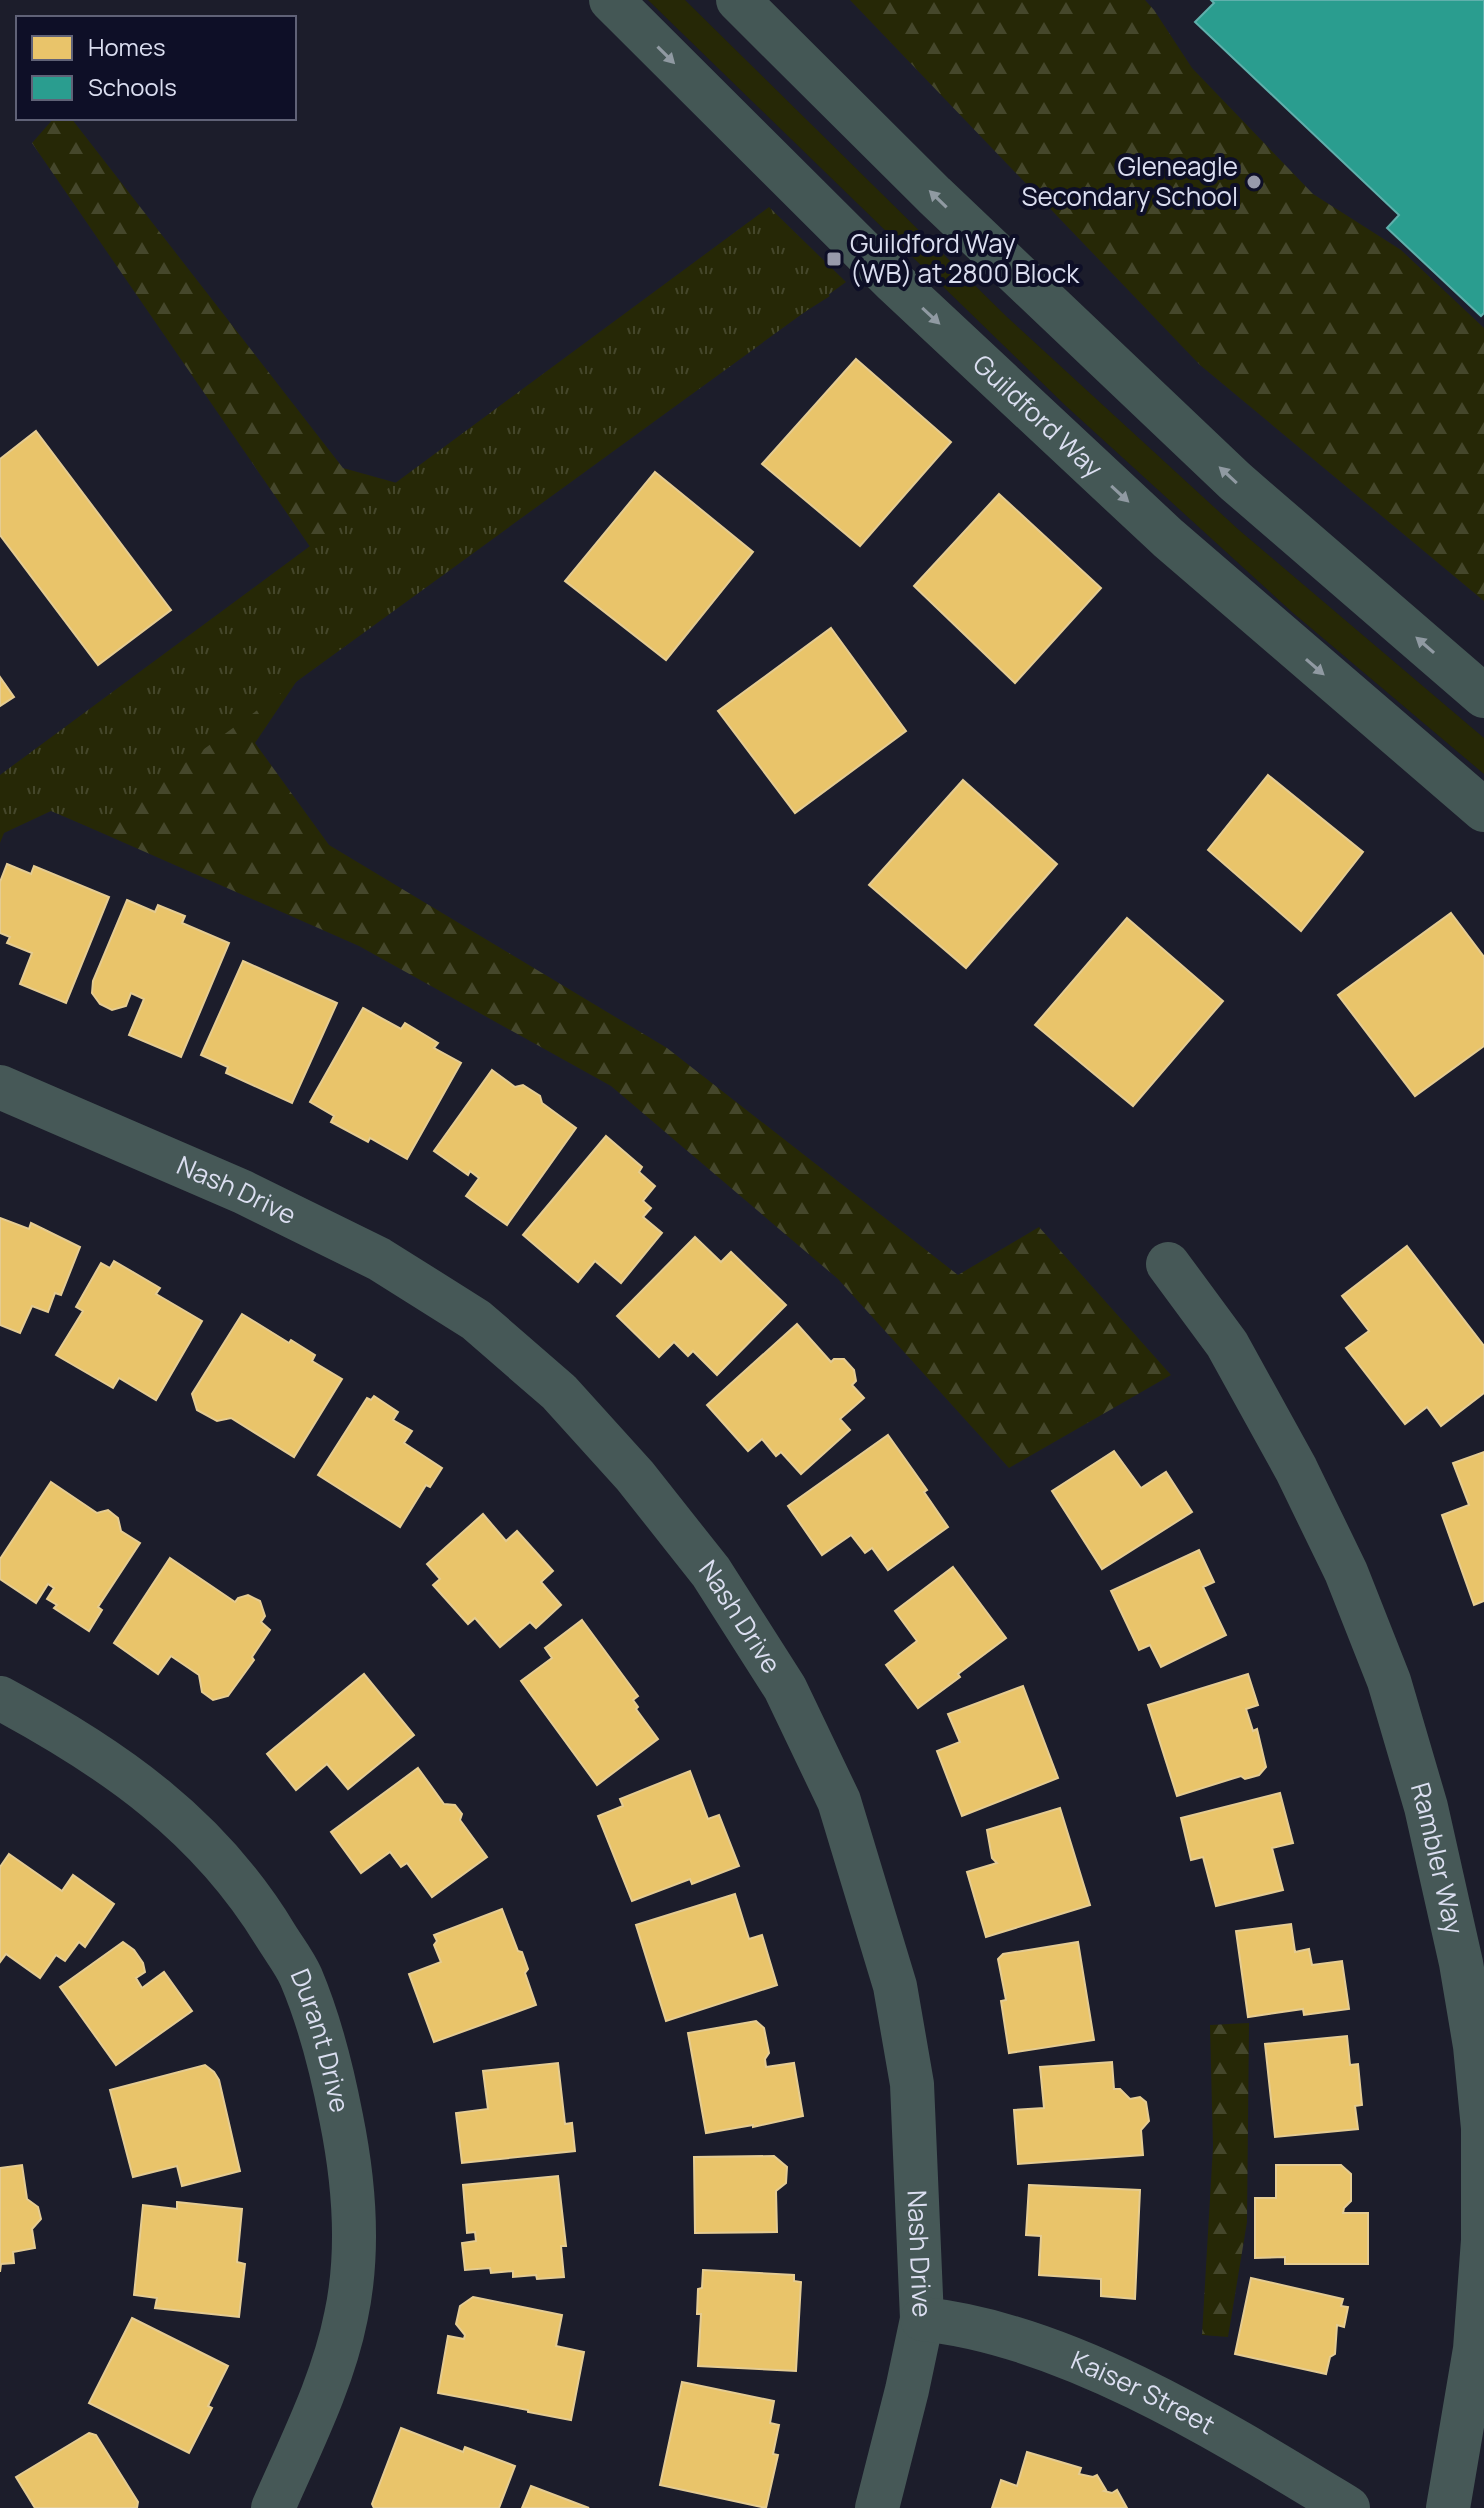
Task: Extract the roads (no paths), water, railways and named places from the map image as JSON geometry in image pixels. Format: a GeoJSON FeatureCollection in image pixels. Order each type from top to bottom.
{"type":"FeatureCollection","features":[{"type":"Feature","properties":{"kind":"main road","name":"Guildford Way"},"geometry":{"type":"LineString","coordinates":[[611,0],[894,282],[1124,497],[1311,663],[1484,810]]}},
{"type":"Feature","properties":{"kind":"main road"},"geometry":{"type":"LineString","coordinates":[[738,0],[934,195],[1235,481],[1484,696]]}},
{"type":"Feature","properties":{"kind":"street","name":"Nash Drive"},"geometry":{"type":"LineString","coordinates":[[0,1087],[243,1192],[379,1259],[476,1320],[559,1392],[635,1476],[711,1572],[785,1688],[839,1801],[895,1986],[912,2084],[922,2319],[877,2508]]}},
{"type":"Feature","properties":{"kind":"street","name":"Rambler Way"},"geometry":{"type":"LineString","coordinates":[[1168,1264],[1227,1344],[1296,1469],[1346,1572],[1394,1695],[1426,1807],[1461,1963],[1475,2046],[1483,2128],[1483,2240],[1475,2349],[1448,2508]]}},
{"type":"Feature","properties":{"kind":"street","name":"Durant Drive"},"geometry":{"type":"LineString","coordinates":[[0,1698],[69,1735],[146,1789],[213,1850],[261,1911],[300,1976],[332,2071],[349,2159],[354,2243],[347,2315],[328,2379],[273,2508]]}},
{"type":"Feature","properties":{"kind":"street","name":"Kaiser Street"},"geometry":{"type":"LineString","coordinates":[[922,2319],[962,2323],[1058,2353],[1227,2435],[1348,2508]]}},
{"type":"Feature","properties":{"kind":"place","name":"Gleneagle Secondary School"},"geometry":{"type":"Point","coordinates":[1254,182]}},
{"type":"Feature","properties":{"kind":"place","name":"Guildford Way (WB) at 2800 Block"},"geometry":{"type":"Point","coordinates":[834,259]}}]}
